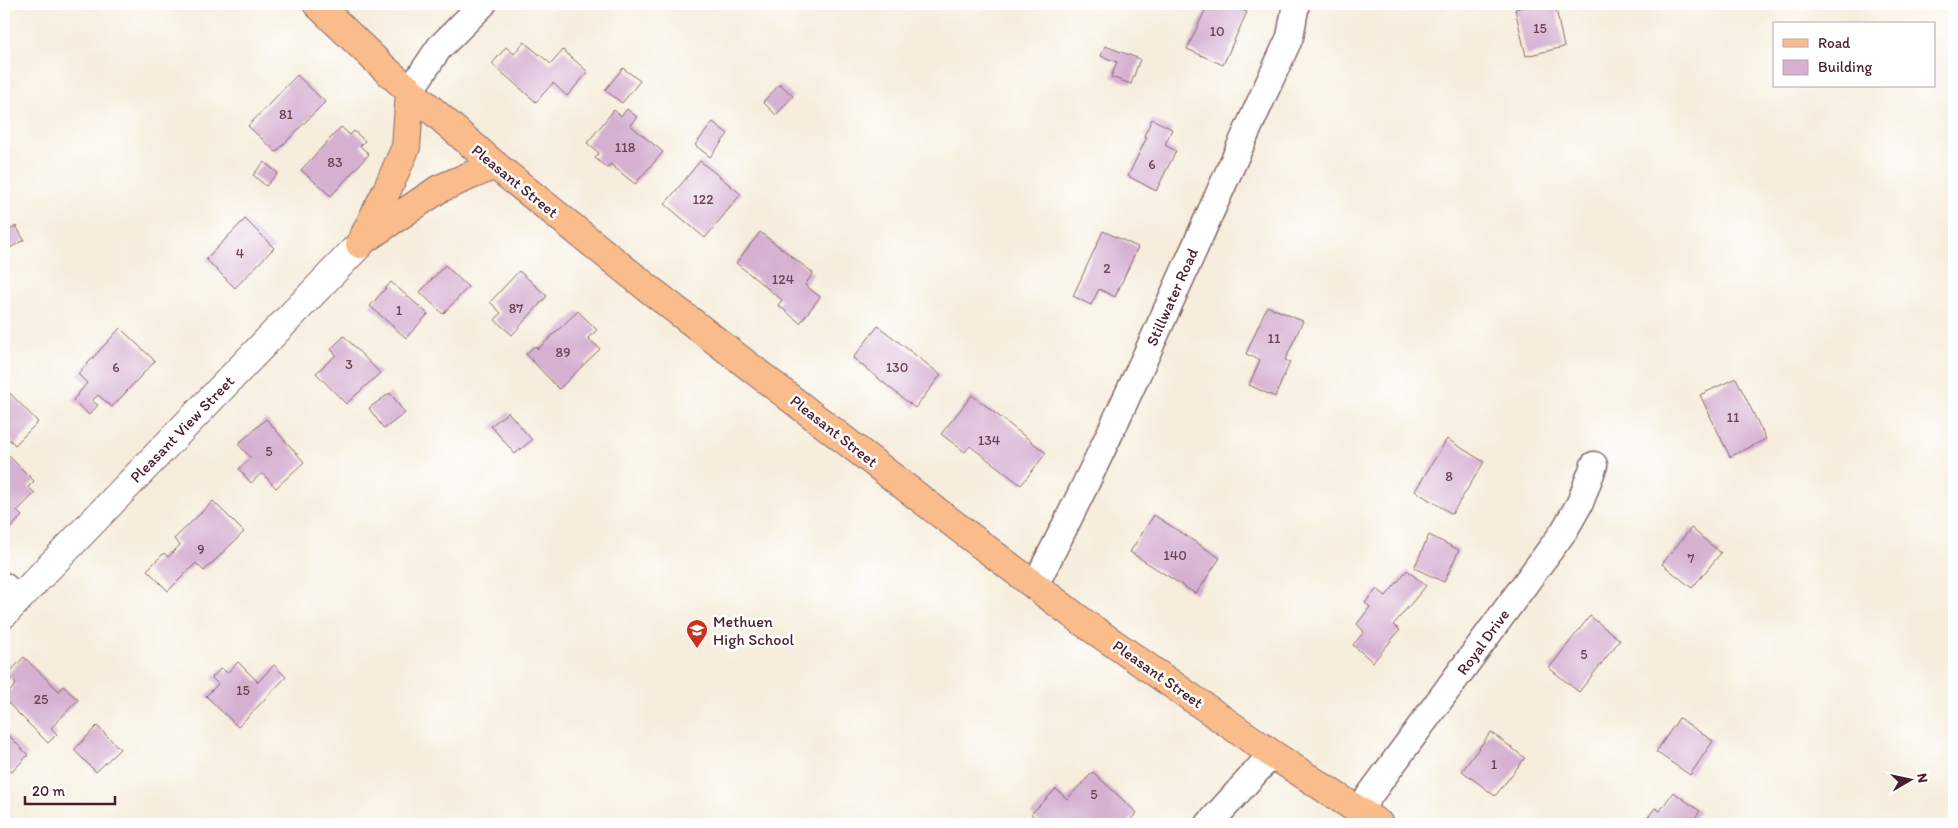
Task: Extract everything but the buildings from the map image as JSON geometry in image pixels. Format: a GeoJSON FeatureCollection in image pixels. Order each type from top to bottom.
{"type":"FeatureCollection","features":[{"type":"Feature","properties":{"kind":"main road","name":"Pleasant Street"},"geometry":{"type":"LineString","coordinates":[[316,4],[384,70],[494,165],[649,289],[1088,626],[1272,754],[1369,818]]}},
{"type":"Feature","properties":{"kind":"main road"},"geometry":{"type":"LineString","coordinates":[[360,244],[406,147],[410,92]]}},
{"type":"Feature","properties":{"kind":"main road"},"geometry":{"type":"LineString","coordinates":[[360,244],[439,189],[494,165]]}},
{"type":"Feature","properties":{"kind":"street"},"geometry":{"type":"LineString","coordinates":[[410,92],[439,48],[483,4]]}},
{"type":"Feature","properties":{"kind":"street","name":"Stillwater Road"},"geometry":{"type":"LineString","coordinates":[[1035,586],[1073,512],[1125,402],[1290,37],[1296,4]]}},
{"type":"Feature","properties":{"kind":"street","name":"Pleasant View Street"},"geometry":{"type":"LineString","coordinates":[[8,600],[360,244]]}},
{"type":"Feature","properties":{"kind":"street","name":"Royal Drive"},"geometry":{"type":"LineString","coordinates":[[1369,818],[1564,531],[1580,503],[1594,464]]}},
{"type":"Feature","properties":{"kind":"street"},"geometry":{"type":"LineString","coordinates":[[1209,824],[1272,754]]}},
{"type":"Feature","properties":{"kind":"place","name":"Methuen High School"},"geometry":{"type":"Point","coordinates":[697,649]}}]}
